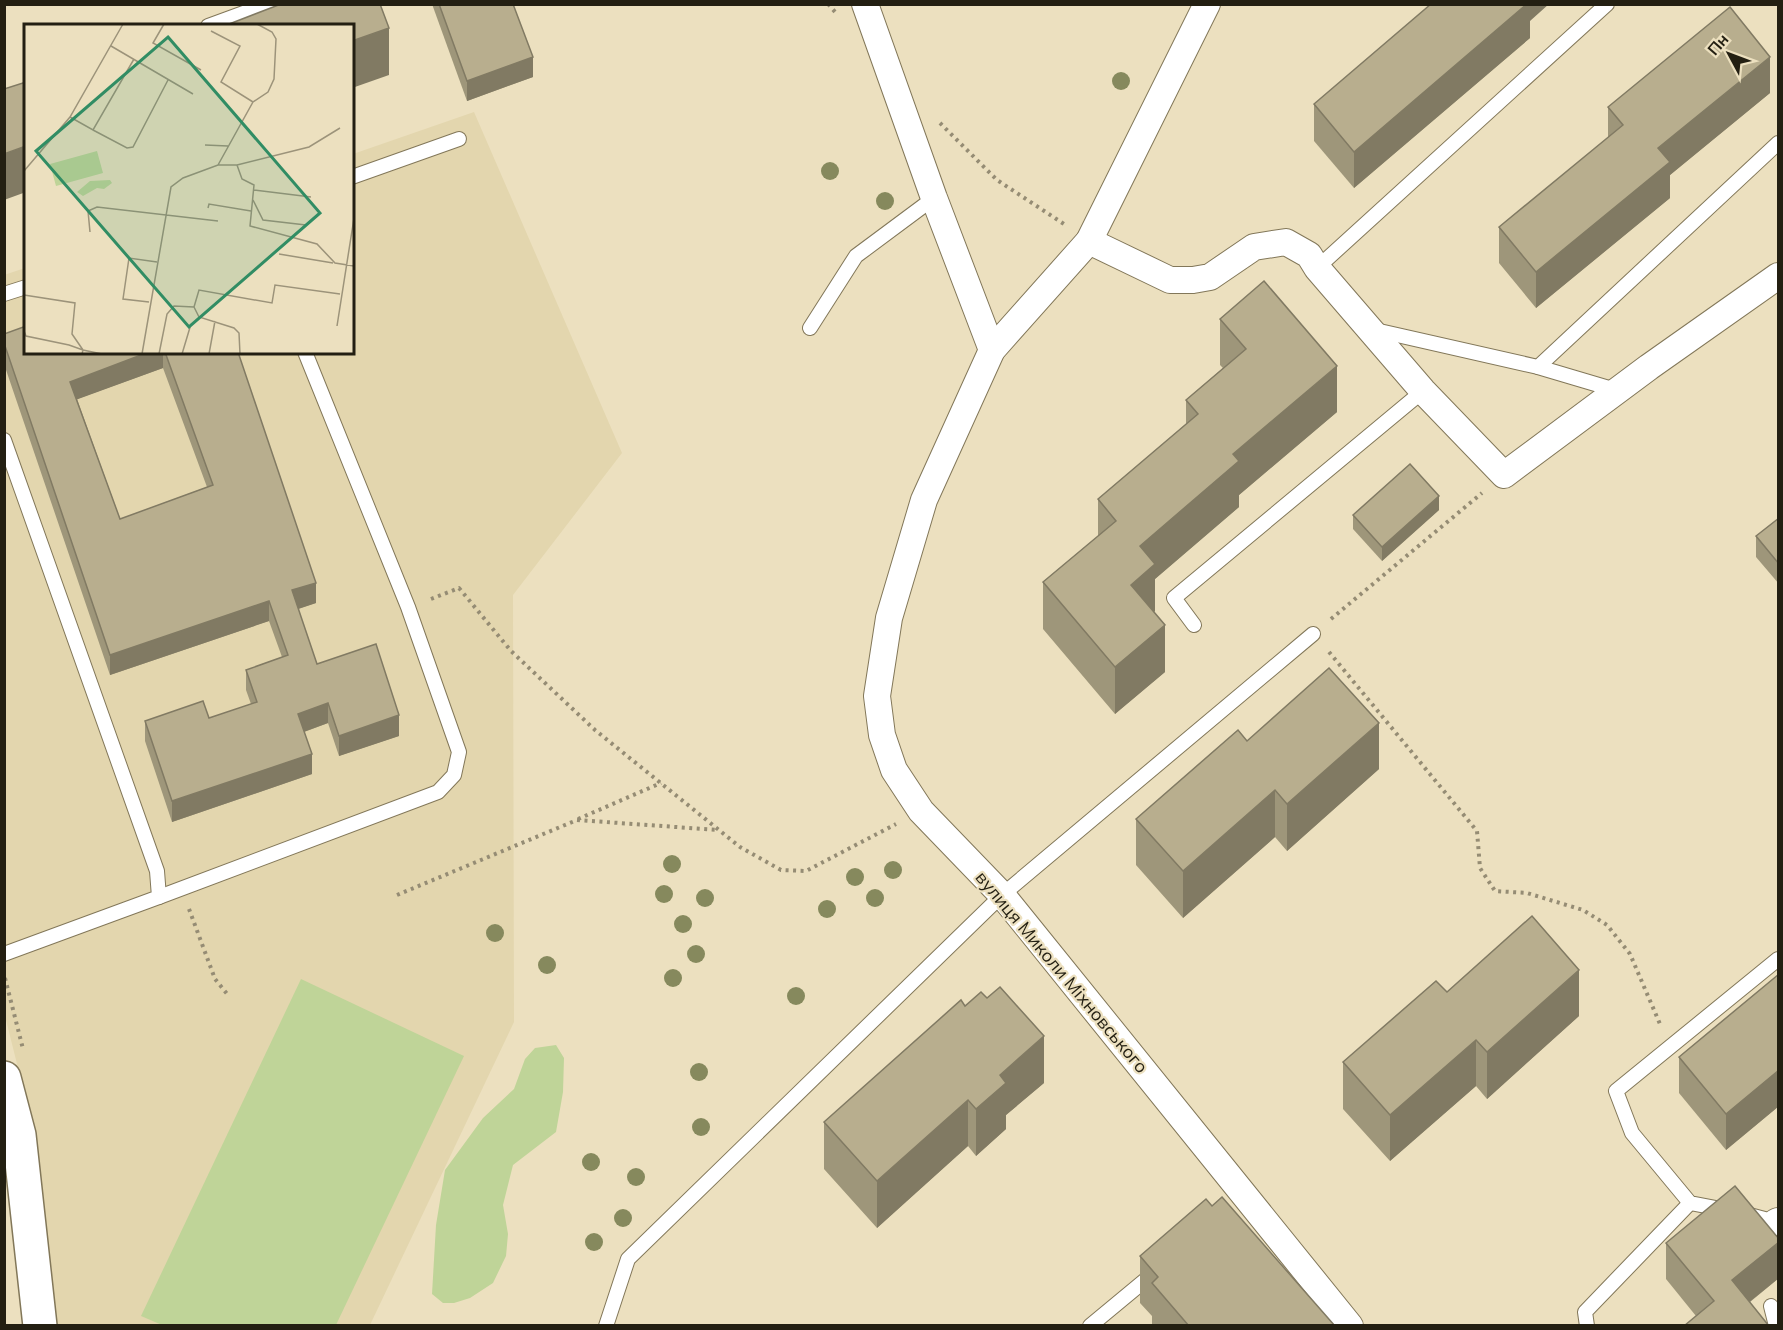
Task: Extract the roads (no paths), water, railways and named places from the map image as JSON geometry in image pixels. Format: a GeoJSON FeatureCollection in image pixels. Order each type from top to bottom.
{"type":"FeatureCollection","features":[{"type":"Feature","properties":{"kind":"main road"},"geometry":{"type":"LineString","coordinates":[[4,1078],[19,1135],[40,1326]]}},
{"type":"Feature","properties":{"kind":"street"},"geometry":{"type":"LineString","coordinates":[[865,4],[934,198],[992,350]]}},
{"type":"Feature","properties":{"kind":"street","name":"вулиця Миколи Міхновського"},"geometry":{"type":"LineString","coordinates":[[1207,4],[1089,241],[992,350],[924,500],[889,618],[877,696],[882,735],[894,770],[921,811],[1002,895],[1241,1200],[1350,1326]]}},
{"type":"Feature","properties":{"kind":"street"},"geometry":{"type":"LineString","coordinates":[[1089,241],[1170,280],[1210,277],[1254,247],[1286,242],[1309,255],[1317,268],[1423,392],[1504,475],[1649,367],[1779,276]]}},
{"type":"Feature","properties":{"kind":"lane"},"geometry":{"type":"LineString","coordinates":[[213,24],[268,4]]}},
{"type":"Feature","properties":{"kind":"lane"},"geometry":{"type":"LineString","coordinates":[[1317,268],[1607,4]]}},
{"type":"Feature","properties":{"kind":"lane"},"geometry":{"type":"LineString","coordinates":[[354,176],[459,139]]}},
{"type":"Feature","properties":{"kind":"lane"},"geometry":{"type":"LineString","coordinates":[[1538,367],[1779,143]]}},
{"type":"Feature","properties":{"kind":"lane"},"geometry":{"type":"LineString","coordinates":[[810,328],[856,256],[934,198]]}},
{"type":"Feature","properties":{"kind":"lane"},"geometry":{"type":"LineString","coordinates":[[4,294],[24,288]]}},
{"type":"Feature","properties":{"kind":"lane"},"geometry":{"type":"LineString","coordinates":[[1370,329],[1538,367],[1619,391]]}},
{"type":"Feature","properties":{"kind":"lane"},"geometry":{"type":"LineString","coordinates":[[4,954],[438,792],[454,775],[459,752],[408,607],[306,354]]}},
{"type":"Feature","properties":{"kind":"lane"},"geometry":{"type":"LineString","coordinates":[[1194,625],[1174,598],[1423,392]]}},
{"type":"Feature","properties":{"kind":"lane"},"geometry":{"type":"LineString","coordinates":[[4,440],[157,871],[159,897]]}},
{"type":"Feature","properties":{"kind":"lane"},"geometry":{"type":"LineString","coordinates":[[606,1326],[628,1259],[1002,895],[1313,634]]}},
{"type":"Feature","properties":{"kind":"lane"},"geometry":{"type":"LineString","coordinates":[[1777,1222],[1690,1203],[1632,1133],[1616,1091],[1779,959]]}},
{"type":"Feature","properties":{"kind":"lane"},"geometry":{"type":"LineString","coordinates":[[1587,1326],[1585,1312],[1690,1203]]}},
{"type":"Feature","properties":{"kind":"lane"},"geometry":{"type":"LineString","coordinates":[[1090,1326],[1164,1264]]}},
{"type":"Feature","properties":{"kind":"lane"},"geometry":{"type":"LineString","coordinates":[[1771,1306],[1776,1326]]}}]}
